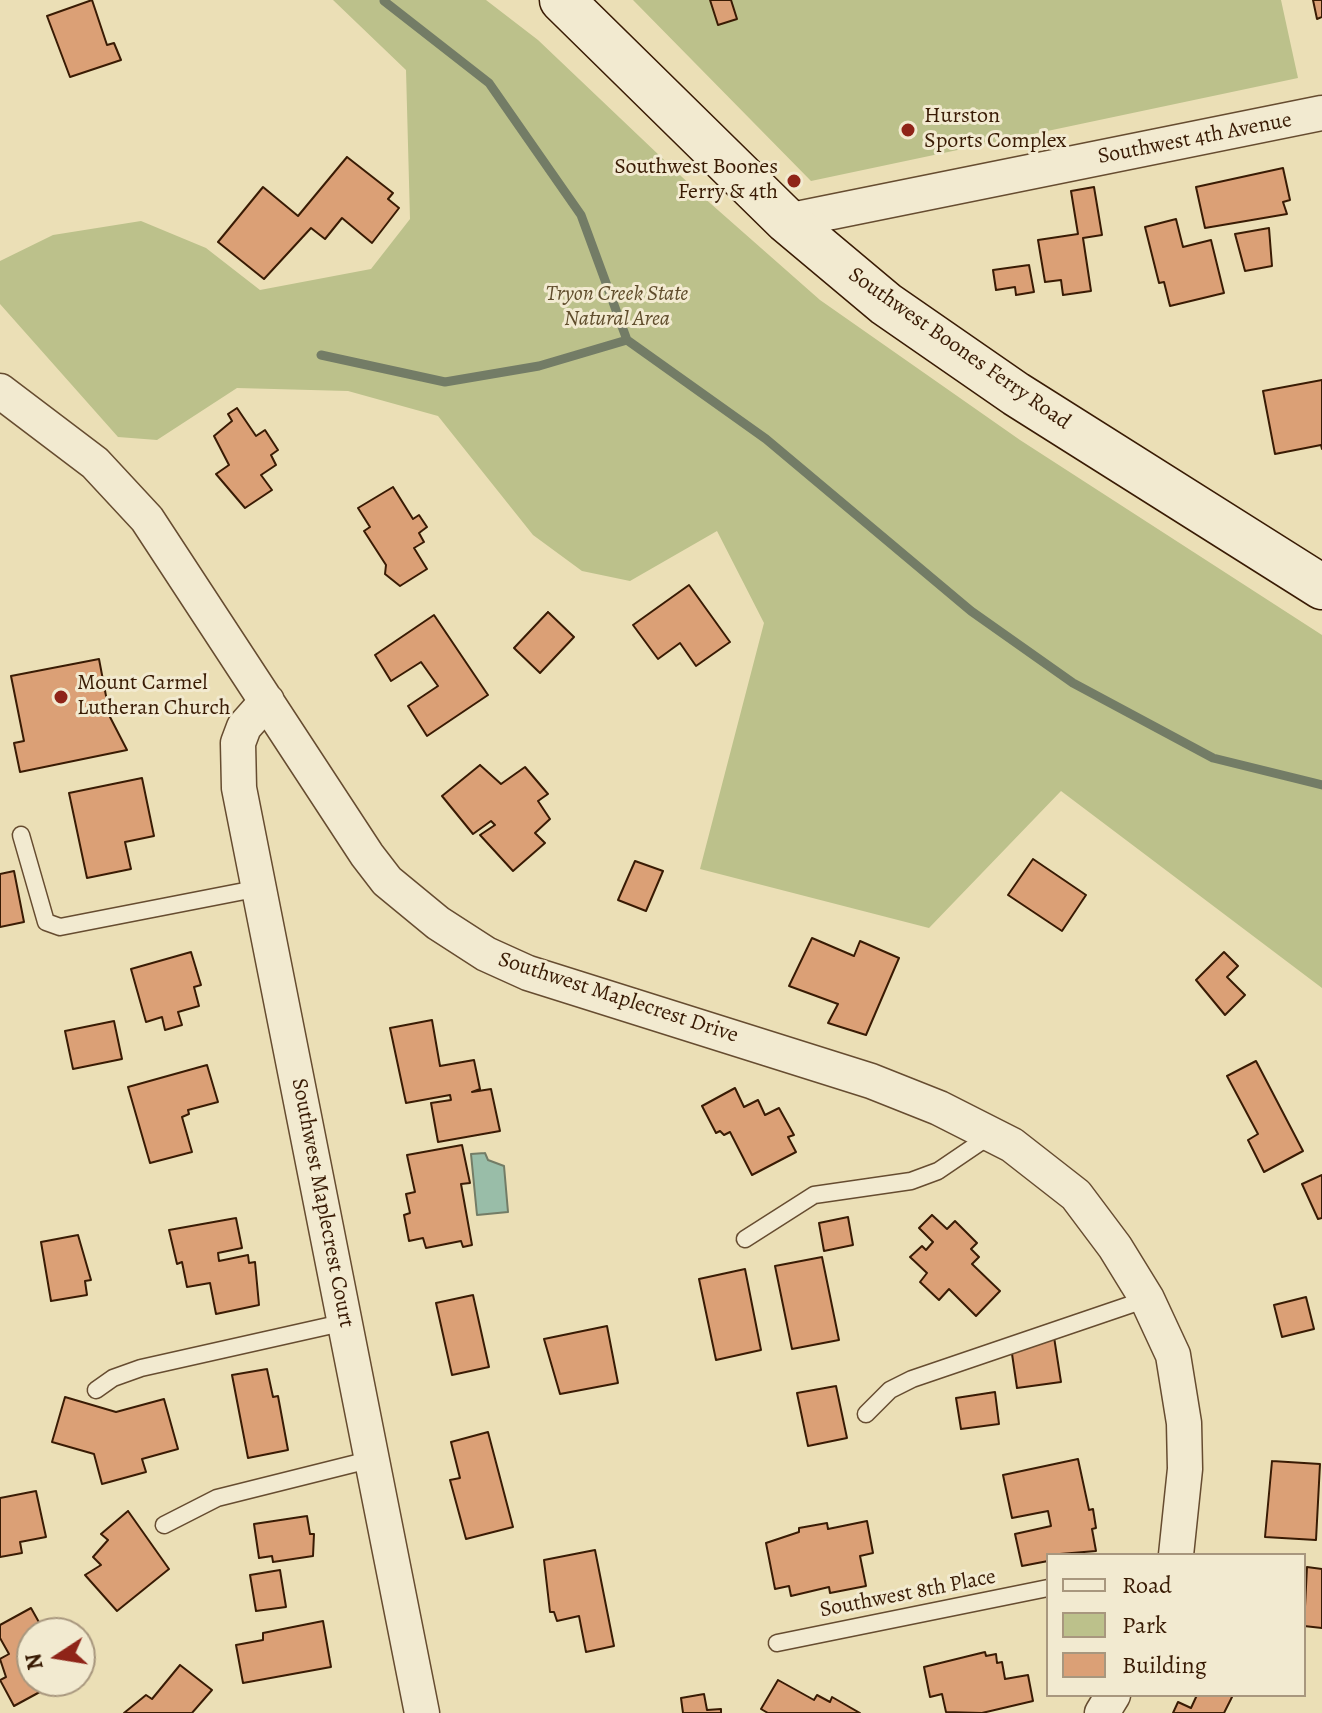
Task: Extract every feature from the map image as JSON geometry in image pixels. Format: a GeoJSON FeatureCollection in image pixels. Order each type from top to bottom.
{"type":"FeatureCollection","features":[{"type":"Feature","properties":{"kind":"main road","name":"Southwest Boones Ferry Road"},"geometry":{"type":"LineString","coordinates":[[562,0],[787,221],[886,304],[1016,394],[1322,587]]}},
{"type":"Feature","properties":{"kind":"street","name":"Southwest 4th Avenue"},"geometry":{"type":"LineString","coordinates":[[787,221],[1322,113]]}},
{"type":"Feature","properties":{"kind":"street","name":"Southwest Maplecrest Drive"},"geometry":{"type":"LineString","coordinates":[[0,391],[95,463],[123,492],[172,553],[348,828],[387,881],[438,923],[486,954],[545,979],[871,1081],[993,1134],[1053,1174],[1076,1195],[1115,1247],[1147,1299],[1173,1355],[1184,1423],[1185,1469],[1176,1553]]}},
{"type":"Feature","properties":{"kind":"street","name":"Southwest Maplecrest Court"},"geometry":{"type":"LineString","coordinates":[[267,701],[244,727],[238,762],[422,1713]]}},
{"type":"Feature","properties":{"kind":"lane"},"geometry":{"type":"LineString","coordinates":[[21,835],[46,922],[60,927],[260,888]]}},
{"type":"Feature","properties":{"kind":"lane"},"geometry":{"type":"LineString","coordinates":[[745,1239],[814,1195],[911,1181],[938,1171],[993,1134]]}},
{"type":"Feature","properties":{"kind":"lane"},"geometry":{"type":"LineString","coordinates":[[866,1414],[890,1390],[912,1379],[1147,1299]]}},
{"type":"Feature","properties":{"kind":"lane"},"geometry":{"type":"LineString","coordinates":[[96,1390],[113,1378],[141,1368],[346,1322]]}},
{"type":"Feature","properties":{"kind":"lane"},"geometry":{"type":"LineString","coordinates":[[164,1525],[217,1498],[373,1459]]}},
{"type":"Feature","properties":{"kind":"lane","name":"Southwest 8th Place"},"geometry":{"type":"LineString","coordinates":[[777,1643],[1046,1588]]}},
{"type":"Feature","properties":{"kind":"green space","name":"Tryon Creek State Natural Area"},"geometry":{"type":"Polygon","coordinates":[[[333,0],[486,0],[538,40],[702,196],[820,300],[1020,440],[1322,635],[1322,988],[1061,791],[929,928],[700,869],[764,623],[717,531],[630,581],[582,571],[533,535],[438,416],[348,391],[237,388],[157,440],[118,437],[0,304],[0,261],[53,235],[141,221],[206,248],[260,290],[371,269],[410,219],[406,70],[333,0]]]}},
{"type":"Feature","properties":{"kind":"green space","name":"Hurston Sports Complex"},"geometry":{"type":"Polygon","coordinates":[[[633,0],[1281,0],[1298,78],[811,181],[633,0]]]}},
{"type":"Feature","properties":{"kind":"shaded area"},"geometry":{"type":"Polygon","coordinates":[[[485,1153],[488,1160],[504,1166],[508,1212],[477,1215],[471,1154],[485,1153]]]}},
{"type":"Feature","properties":{"kind":"building"},"geometry":{"type":"Polygon","coordinates":[[[92,0],[107,45],[114,43],[121,60],[70,77],[47,16],[92,0]]]}},
{"type":"Feature","properties":{"kind":"building"},"geometry":{"type":"Polygon","coordinates":[[[710,0],[731,0],[737,19],[718,25],[710,0]]]}},
{"type":"Feature","properties":{"kind":"building"},"geometry":{"type":"Polygon","coordinates":[[[1313,0],[1322,0],[1322,17],[1317,19],[1313,0]]]}},
{"type":"Feature","properties":{"kind":"building"},"geometry":{"type":"Polygon","coordinates":[[[347,157],[393,193],[388,199],[399,208],[372,243],[342,218],[325,239],[311,228],[264,279],[218,242],[263,187],[298,216],[347,157]]]}},
{"type":"Feature","properties":{"kind":"building"},"geometry":{"type":"Polygon","coordinates":[[[1283,168],[1290,200],[1283,202],[1287,214],[1205,228],[1196,187],[1283,168]]]}},
{"type":"Feature","properties":{"kind":"building"},"geometry":{"type":"Polygon","coordinates":[[[1094,187],[1102,235],[1083,238],[1091,291],[1063,295],[1061,280],[1045,282],[1038,240],[1078,234],[1071,191],[1094,187]]]}},
{"type":"Feature","properties":{"kind":"building"},"geometry":{"type":"Polygon","coordinates":[[[1176,219],[1183,247],[1211,240],[1224,293],[1170,306],[1164,282],[1159,283],[1145,227],[1176,219]]]}},
{"type":"Feature","properties":{"kind":"building"},"geometry":{"type":"Polygon","coordinates":[[[1269,228],[1272,266],[1245,271],[1235,234],[1269,228]]]}},
{"type":"Feature","properties":{"kind":"building"},"geometry":{"type":"Polygon","coordinates":[[[1029,265],[1034,292],[1016,295],[1015,287],[996,290],[993,270],[1029,265]]]}},
{"type":"Feature","properties":{"kind":"building"},"geometry":{"type":"Polygon","coordinates":[[[1322,380],[1322,449],[1321,445],[1275,454],[1263,391],[1322,380]]]}},
{"type":"Feature","properties":{"kind":"building"},"geometry":{"type":"Polygon","coordinates":[[[237,408],[256,436],[265,430],[278,450],[271,455],[276,465],[261,475],[272,490],[245,508],[216,474],[229,465],[214,436],[232,421],[228,414],[237,408]]]}},
{"type":"Feature","properties":{"kind":"building"},"geometry":{"type":"Polygon","coordinates":[[[393,487],[413,519],[419,515],[427,527],[419,533],[424,542],[414,548],[427,569],[400,586],[385,574],[386,565],[364,531],[370,527],[358,508],[393,487]]]}},
{"type":"Feature","properties":{"kind":"building"},"geometry":{"type":"Polygon","coordinates":[[[689,585],[730,642],[696,666],[680,643],[658,659],[633,625],[689,585]]]}},
{"type":"Feature","properties":{"kind":"building"},"geometry":{"type":"Polygon","coordinates":[[[548,612],[574,637],[540,673],[514,648],[548,612]]]}},
{"type":"Feature","properties":{"kind":"building"},"geometry":{"type":"Polygon","coordinates":[[[434,615],[488,695],[427,736],[408,706],[438,686],[421,662],[391,681],[375,655],[434,615]]]}},
{"type":"Feature","properties":{"kind":"building","name":"Mount Carmel Lutheran Church"},"geometry":{"type":"Polygon","coordinates":[[[99,659],[110,717],[127,750],[20,772],[14,743],[24,741],[11,676],[99,659]]]}},
{"type":"Feature","properties":{"kind":"building"},"geometry":{"type":"Polygon","coordinates":[[[480,765],[501,784],[525,767],[548,794],[538,801],[550,819],[535,833],[545,843],[513,871],[480,835],[495,825],[491,821],[473,834],[442,796],[480,765]]]}},
{"type":"Feature","properties":{"kind":"building"},"geometry":{"type":"Polygon","coordinates":[[[142,778],[154,836],[125,842],[131,869],[87,878],[69,793],[142,778]]]}},
{"type":"Feature","properties":{"kind":"building"},"geometry":{"type":"Polygon","coordinates":[[[1033,859],[1086,895],[1062,931],[1008,895],[1033,859]]]}},
{"type":"Feature","properties":{"kind":"building"},"geometry":{"type":"Polygon","coordinates":[[[635,861],[663,871],[646,911],[618,900],[635,861]]]}},
{"type":"Feature","properties":{"kind":"building"},"geometry":{"type":"Polygon","coordinates":[[[14,871],[24,922],[0,927],[0,874],[14,871]]]}},
{"type":"Feature","properties":{"kind":"building"},"geometry":{"type":"Polygon","coordinates":[[[812,938],[854,956],[860,941],[899,958],[866,1035],[828,1023],[838,1004],[789,986],[812,938]]]}},
{"type":"Feature","properties":{"kind":"building"},"geometry":{"type":"Polygon","coordinates":[[[191,952],[201,985],[194,987],[199,1006],[178,1012],[182,1025],[165,1030],[162,1017],[146,1022],[131,969],[191,952]]]}},
{"type":"Feature","properties":{"kind":"building"},"geometry":{"type":"Polygon","coordinates":[[[1224,952],[1238,966],[1227,977],[1245,995],[1225,1015],[1196,980],[1224,952]]]}},
{"type":"Feature","properties":{"kind":"building"},"geometry":{"type":"Polygon","coordinates":[[[432,1020],[440,1066],[474,1060],[480,1089],[472,1092],[491,1089],[500,1131],[438,1142],[431,1103],[451,1100],[450,1095],[406,1103],[390,1028],[432,1020]]]}},
{"type":"Feature","properties":{"kind":"building"},"geometry":{"type":"Polygon","coordinates":[[[114,1021],[122,1059],[73,1069],[65,1031],[114,1021]]]}},
{"type":"Feature","properties":{"kind":"building"},"geometry":{"type":"Polygon","coordinates":[[[1256,1061],[1303,1151],[1264,1172],[1248,1140],[1258,1134],[1227,1076],[1256,1061]]]}},
{"type":"Feature","properties":{"kind":"building"},"geometry":{"type":"Polygon","coordinates":[[[207,1065],[218,1102],[188,1110],[189,1114],[182,1117],[192,1152],[150,1163],[128,1087],[207,1065]]]}},
{"type":"Feature","properties":{"kind":"building"},"geometry":{"type":"Polygon","coordinates":[[[735,1088],[744,1107],[758,1100],[765,1115],[779,1108],[794,1135],[788,1137],[796,1152],[752,1175],[730,1132],[724,1135],[720,1131],[716,1133],[702,1106],[735,1088]]]}},
{"type":"Feature","properties":{"kind":"building"},"geometry":{"type":"Polygon","coordinates":[[[462,1145],[470,1183],[461,1184],[472,1245],[463,1247],[461,1241],[426,1248],[423,1238],[409,1241],[404,1215],[410,1213],[406,1194],[415,1192],[407,1155],[462,1145]]]}},
{"type":"Feature","properties":{"kind":"building"},"geometry":{"type":"Polygon","coordinates":[[[1322,1175],[1322,1218],[1318,1219],[1302,1184],[1322,1175]]]}},
{"type":"Feature","properties":{"kind":"building"},"geometry":{"type":"Polygon","coordinates":[[[932,1215],[947,1229],[955,1221],[977,1243],[971,1249],[979,1257],[972,1264],[1000,1291],[976,1316],[949,1289],[939,1300],[920,1282],[927,1273],[910,1257],[922,1246],[926,1250],[933,1242],[919,1228],[932,1215]]]}},
{"type":"Feature","properties":{"kind":"building"},"geometry":{"type":"Polygon","coordinates":[[[848,1217],[853,1245],[824,1251],[819,1223],[848,1217]]]}},
{"type":"Feature","properties":{"kind":"building"},"geometry":{"type":"Polygon","coordinates":[[[236,1218],[242,1248],[218,1253],[219,1261],[248,1255],[249,1263],[255,1262],[259,1305],[216,1314],[210,1283],[187,1287],[182,1262],[177,1264],[169,1230],[236,1218]]]}},
{"type":"Feature","properties":{"kind":"building"},"geometry":{"type":"Polygon","coordinates":[[[78,1235],[91,1280],[85,1281],[87,1295],[51,1301],[41,1242],[78,1235]]]}},
{"type":"Feature","properties":{"kind":"building"},"geometry":{"type":"Polygon","coordinates":[[[822,1257],[839,1340],[792,1349],[775,1266],[822,1257]]]}},
{"type":"Feature","properties":{"kind":"building"},"geometry":{"type":"Polygon","coordinates":[[[745,1269],[761,1350],[716,1360],[699,1279],[745,1269]]]}},
{"type":"Feature","properties":{"kind":"building"},"geometry":{"type":"Polygon","coordinates":[[[473,1295],[489,1367],[452,1375],[436,1303],[473,1295]]]}},
{"type":"Feature","properties":{"kind":"building"},"geometry":{"type":"Polygon","coordinates":[[[1306,1297],[1314,1329],[1282,1337],[1274,1305],[1306,1297]]]}},
{"type":"Feature","properties":{"kind":"building"},"geometry":{"type":"Polygon","coordinates":[[[607,1326],[618,1383],[560,1394],[544,1339],[607,1326]]]}},
{"type":"Feature","properties":{"kind":"building"},"geometry":{"type":"Polygon","coordinates":[[[1054,1337],[1061,1382],[1017,1388],[1011,1347],[1054,1337]]]}},
{"type":"Feature","properties":{"kind":"building"},"geometry":{"type":"Polygon","coordinates":[[[267,1369],[273,1397],[278,1396],[288,1450],[248,1458],[232,1375],[267,1369]]]}},
{"type":"Feature","properties":{"kind":"building"},"geometry":{"type":"Polygon","coordinates":[[[836,1386],[847,1438],[808,1446],[797,1393],[836,1386]]]}},
{"type":"Feature","properties":{"kind":"building"},"geometry":{"type":"Polygon","coordinates":[[[995,1392],[999,1424],[961,1429],[956,1398],[995,1392]]]}},
{"type":"Feature","properties":{"kind":"building"},"geometry":{"type":"Polygon","coordinates":[[[65,1397],[116,1412],[164,1399],[178,1449],[142,1459],[146,1472],[102,1484],[94,1454],[52,1442],[65,1397]]]}},
{"type":"Feature","properties":{"kind":"building"},"geometry":{"type":"Polygon","coordinates":[[[488,1432],[513,1527],[466,1539],[450,1480],[460,1478],[451,1442],[488,1432]]]}},
{"type":"Feature","properties":{"kind":"building"},"geometry":{"type":"Polygon","coordinates":[[[1078,1459],[1089,1510],[1093,1509],[1096,1528],[1092,1529],[1096,1551],[1046,1553],[1046,1561],[1022,1566],[1015,1534],[1051,1526],[1048,1511],[1012,1518],[1003,1475],[1078,1459]]]}},
{"type":"Feature","properties":{"kind":"building"},"geometry":{"type":"Polygon","coordinates":[[[1272,1461],[1320,1464],[1316,1540],[1265,1537],[1272,1461]]]}},
{"type":"Feature","properties":{"kind":"building"},"geometry":{"type":"Polygon","coordinates":[[[36,1491],[46,1537],[20,1542],[22,1553],[0,1557],[0,1498],[36,1491]]]}},
{"type":"Feature","properties":{"kind":"building"},"geometry":{"type":"Polygon","coordinates":[[[128,1511],[169,1569],[117,1611],[85,1575],[101,1565],[93,1557],[108,1540],[101,1534],[128,1511]]]}},
{"type":"Feature","properties":{"kind":"building"},"geometry":{"type":"Polygon","coordinates":[[[307,1516],[310,1534],[314,1534],[313,1556],[273,1562],[272,1556],[259,1558],[254,1524],[307,1516]]]}},
{"type":"Feature","properties":{"kind":"building"},"geometry":{"type":"Polygon","coordinates":[[[867,1521],[873,1553],[860,1556],[866,1586],[830,1593],[829,1587],[791,1596],[789,1586],[775,1589],[766,1543],[799,1532],[799,1528],[827,1523],[828,1529],[867,1521]]]}},
{"type":"Feature","properties":{"kind":"building"},"geometry":{"type":"Polygon","coordinates":[[[595,1550],[614,1646],[586,1652],[579,1616],[557,1621],[554,1612],[550,1612],[544,1560],[595,1550]]]}},
{"type":"Feature","properties":{"kind":"building"},"geometry":{"type":"Polygon","coordinates":[[[1307,1567],[1322,1569],[1322,1628],[1306,1626],[1307,1567]]]}},
{"type":"Feature","properties":{"kind":"building"},"geometry":{"type":"Polygon","coordinates":[[[280,1570],[286,1607],[256,1611],[250,1575],[280,1570]]]}},
{"type":"Feature","properties":{"kind":"building"},"geometry":{"type":"Polygon","coordinates":[[[31,1608],[36,1617],[16,1617],[16,1697],[31,1697],[14,1706],[0,1680],[6,1677],[0,1659],[9,1654],[0,1638],[0,1625],[31,1608]]]}},
{"type":"Feature","properties":{"kind":"building"},"geometry":{"type":"Polygon","coordinates":[[[323,1621],[331,1667],[243,1683],[236,1645],[263,1640],[263,1633],[323,1621]]]}},
{"type":"Feature","properties":{"kind":"building"},"geometry":{"type":"Polygon","coordinates":[[[985,1652],[986,1656],[996,1654],[997,1663],[1002,1662],[1005,1679],[1028,1675],[1033,1701],[982,1713],[946,1712],[942,1694],[930,1697],[924,1667],[985,1652]]]}},
{"type":"Feature","properties":{"kind":"building"},"geometry":{"type":"Polygon","coordinates":[[[180,1665],[212,1690],[192,1713],[124,1713],[146,1695],[152,1699],[180,1665]]]}},
{"type":"Feature","properties":{"kind":"building"},"geometry":{"type":"Polygon","coordinates":[[[778,1680],[814,1700],[817,1695],[830,1702],[832,1697],[860,1713],[768,1713],[761,1709],[778,1680]]]}},
{"type":"Feature","properties":{"kind":"building"},"geometry":{"type":"Polygon","coordinates":[[[704,1694],[707,1710],[721,1709],[721,1713],[683,1713],[681,1698],[704,1694]]]}},
{"type":"Feature","properties":{"kind":"building"},"geometry":{"type":"Polygon","coordinates":[[[1196,1697],[1232,1697],[1224,1713],[1173,1713],[1178,1702],[1191,1708],[1196,1697]]]}},
{"type":"Feature","properties":{"kind":"waterway"},"geometry":{"type":"LineString","coordinates":[[384,1],[489,83],[581,215],[627,340],[766,439],[971,611],[1073,683],[1213,758],[1322,785]]}},
{"type":"Feature","properties":{"kind":"waterway"},"geometry":{"type":"LineString","coordinates":[[321,355],[445,382],[539,366],[627,340]]}},
{"type":"Feature","properties":{"kind":"place","name":"Hurston Sports Complex"},"geometry":{"type":"Point","coordinates":[908,130]}},
{"type":"Feature","properties":{"kind":"place","name":"Southwest Boones Ferry & 4th"},"geometry":{"type":"Point","coordinates":[794,181]}},
{"type":"Feature","properties":{"kind":"place","name":"Mount Carmel Lutheran Church"},"geometry":{"type":"Point","coordinates":[61,697]}}]}
